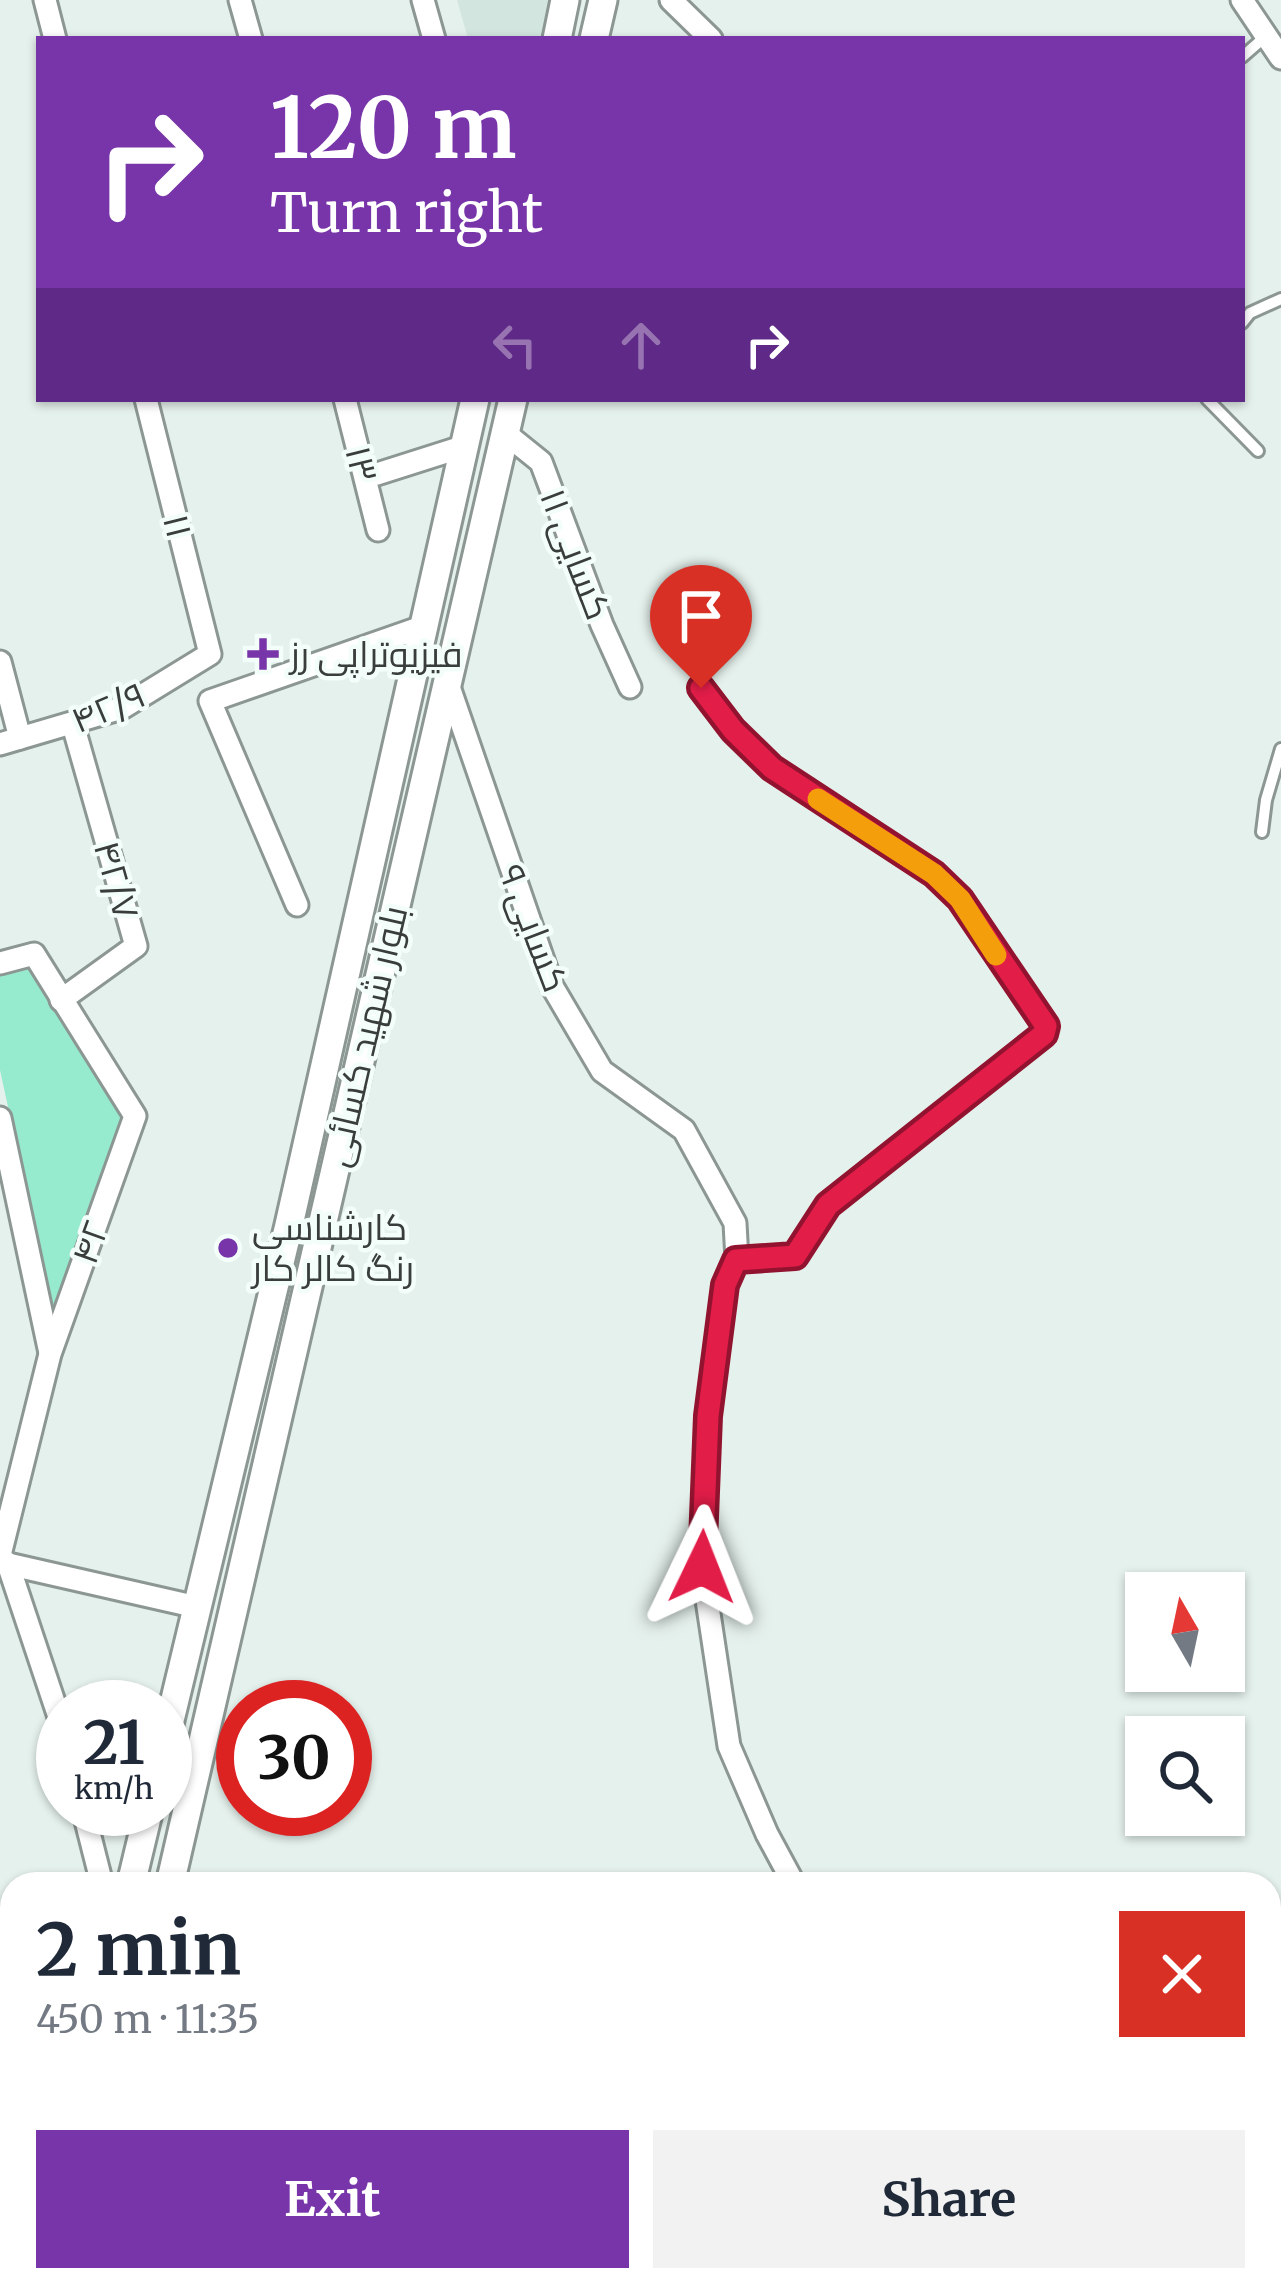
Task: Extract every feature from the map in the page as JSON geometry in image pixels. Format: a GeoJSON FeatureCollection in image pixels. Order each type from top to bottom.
{"type":"FeatureCollection","features":[{"type":"Feature","properties":{"kind":"main road"},"geometry":{"type":"LineString","coordinates":[[557,36],[567,0],[602,4],[595,36]]}},
{"type":"Feature","properties":{"kind":"main road","name":"بلوار شهید کسائی"},"geometry":{"type":"LineString","coordinates":[[180,1680],[290,1225],[475,402]]}},
{"type":"Feature","properties":{"kind":"main road","name":"بلوار شهید کسائی"},"geometry":{"type":"LineString","coordinates":[[173,1872],[511,402]]}},
{"type":"Feature","properties":{"kind":"main road"},"geometry":{"type":"LineString","coordinates":[[290,1225],[320,1232]]}},
{"type":"Feature","properties":{"kind":"main road"},"geometry":{"type":"LineString","coordinates":[[134,1872],[143,1836]]}},
{"type":"Feature","properties":{"kind":"street"},"geometry":{"type":"LineString","coordinates":[[45,0],[54,36]]}},
{"type":"Feature","properties":{"kind":"street"},"geometry":{"type":"LineString","coordinates":[[240,0],[249,36]]}},
{"type":"Feature","properties":{"kind":"street"},"geometry":{"type":"LineString","coordinates":[[423,0],[433,36]]}},
{"type":"Feature","properties":{"kind":"street"},"geometry":{"type":"LineString","coordinates":[[671,0],[708,36]]}},
{"type":"Feature","properties":{"kind":"street"},"geometry":{"type":"LineString","coordinates":[[1242,0],[1281,58]]}},
{"type":"Feature","properties":{"kind":"street","name":"۱۱"},"geometry":{"type":"LineString","coordinates":[[147,402],[210,654]]}},
{"type":"Feature","properties":{"kind":"street","name":"۱۳"},"geometry":{"type":"LineString","coordinates":[[346,402],[378,530]]}},
{"type":"Feature","properties":{"kind":"street","name":"۱۱ کسایی"},"geometry":{"type":"LineString","coordinates":[[505,433],[541,462],[630,687]]}},
{"type":"Feature","properties":{"kind":"street"},"geometry":{"type":"LineString","coordinates":[[376,474],[465,446]]}},
{"type":"Feature","properties":{"kind":"street"},"geometry":{"type":"LineString","coordinates":[[297,905],[210,701],[422,627]]}},
{"type":"Feature","properties":{"kind":"street","name":"۴۲/۹"},"geometry":{"type":"LineString","coordinates":[[10,741],[122,708],[210,654]]}},
{"type":"Feature","properties":{"kind":"street"},"geometry":{"type":"LineString","coordinates":[[0,662],[10,741]]}},
{"type":"Feature","properties":{"kind":"street","name":"۹ کسایی"},"geometry":{"type":"LineString","coordinates":[[448,684],[552,986],[602,1071],[684,1130],[735,1223],[736,1260]]}},
{"type":"Feature","properties":{"kind":"street","name":"۴۲/۷"},"geometry":{"type":"LineString","coordinates":[[62,1000],[136,946],[73,725]]}},
{"type":"Feature","properties":{"kind":"street","name":"۴۲"},"geometry":{"type":"LineString","coordinates":[[0,963],[34,954],[136,1116],[50,1354]]}},
{"type":"Feature","properties":{"kind":"street","name":"۴۲"},"geometry":{"type":"LineString","coordinates":[[0,1118],[50,1354]]}},
{"type":"Feature","properties":{"kind":"street"},"geometry":{"type":"LineString","coordinates":[[736,1260],[725,1285],[708,1416],[702,1567],[729,1746],[788,1872]]}},
{"type":"Feature","properties":{"kind":"street"},"geometry":{"type":"LineString","coordinates":[[45,1680],[3,1559],[50,1354]]}},
{"type":"Feature","properties":{"kind":"street"},"geometry":{"type":"LineString","coordinates":[[3,1559],[64,1579],[197,1607]]}},
{"type":"Feature","properties":{"kind":"street"},"geometry":{"type":"LineString","coordinates":[[90,1836],[99,1872]]}},
{"type":"Feature","properties":{"kind":"lane"},"geometry":{"type":"LineString","coordinates":[[1245,54],[1266,36]]}},
{"type":"Feature","properties":{"kind":"lane"},"geometry":{"type":"LineString","coordinates":[[1245,319],[1281,299]]}},
{"type":"Feature","properties":{"kind":"lane"},"geometry":{"type":"LineString","coordinates":[[1210,402],[1258,451]]}},
{"type":"Feature","properties":{"kind":"lane"},"geometry":{"type":"LineString","coordinates":[[701,688],[733,730],[772,768],[934,874],[960,899],[1046,1026],[1044,1034],[828,1205],[795,1256],[736,1260]]}},
{"type":"Feature","properties":{"kind":"lane"},"geometry":{"type":"LineString","coordinates":[[1262,832],[1265,800],[1281,749]]}},
{"type":"Feature","properties":{"kind":"shaded area"},"geometry":{"type":"Polygon","coordinates":[[[457,0],[557,0],[550,36],[467,36],[457,0]]]}},
{"type":"Feature","properties":{"kind":"green space"},"geometry":{"type":"Polygon","coordinates":[[[27,963],[127,1118],[53,1313],[0,1070],[0,972],[27,963]]]}},
{"type":"Feature","properties":{"kind":"slow traffic"},"geometry":{"type":"LineString","coordinates":[[818,799],[934,874],[960,899],[996,955]]}},
{"type":"Feature","properties":{"kind":"place","name":"فیزیوتراپی رز"},"geometry":{"type":"Point","coordinates":[263,654]}},
{"type":"Feature","properties":{"kind":"place","name":"کارشناسی رنگ کالر کار"},"geometry":{"type":"Point","coordinates":[228,1248]}},
{"type":"Feature","properties":{"kind":"route"},"geometry":{"type":"LineString","coordinates":[[701,688],[733,730],[772,768],[934,874],[960,899],[1046,1026],[1044,1034],[828,1205],[795,1256],[736,1260],[725,1285],[708,1416],[702,1567]]}}]}
